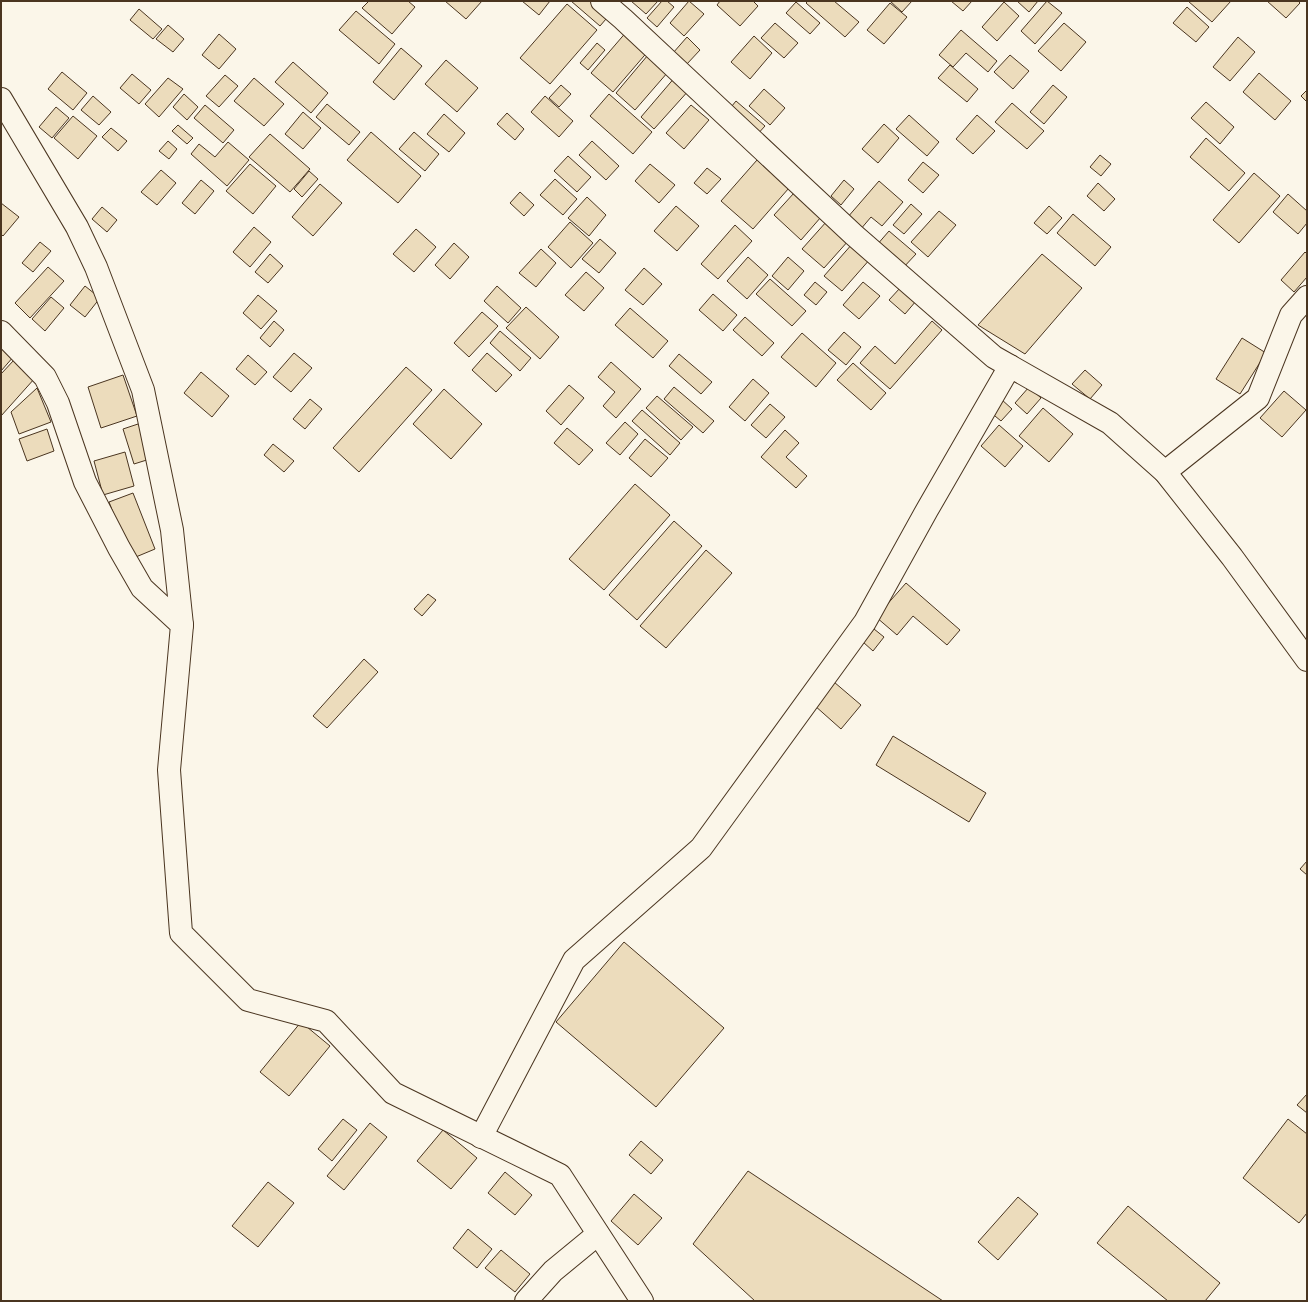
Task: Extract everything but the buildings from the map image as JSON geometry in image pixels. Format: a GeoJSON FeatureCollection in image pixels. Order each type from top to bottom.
{"type":"FeatureCollection","features":[{"type":"Feature","properties":{"kind":"street"},"geometry":{"type":"LineString","coordinates":[[602,1],[854,235],[994,357],[1110,423],[1165,472],[1232,557],[1307,660]]}},
{"type":"Feature","properties":{"kind":"street"},"geometry":{"type":"LineString","coordinates":[[1,99],[80,233],[96,267],[143,390],[172,530],[182,625],[169,770],[181,933],[248,1000],[326,1021],[393,1093],[560,1175],[642,1301]]}},
{"type":"Feature","properties":{"kind":"street"},"geometry":{"type":"LineString","coordinates":[[1165,472],[1258,398],[1291,315],[1307,297]]}},
{"type":"Feature","properties":{"kind":"street"},"geometry":{"type":"LineString","coordinates":[[1,332],[45,377],[58,403],[85,482],[119,548],[142,588],[182,625]]}},
{"type":"Feature","properties":{"kind":"street"},"geometry":{"type":"LineString","coordinates":[[481,1136],[574,960],[701,848],[865,622],[926,510],[1010,366]]}},
{"type":"Feature","properties":{"kind":"street"},"geometry":{"type":"LineString","coordinates":[[526,1301],[553,1271],[598,1234]]}}]}
